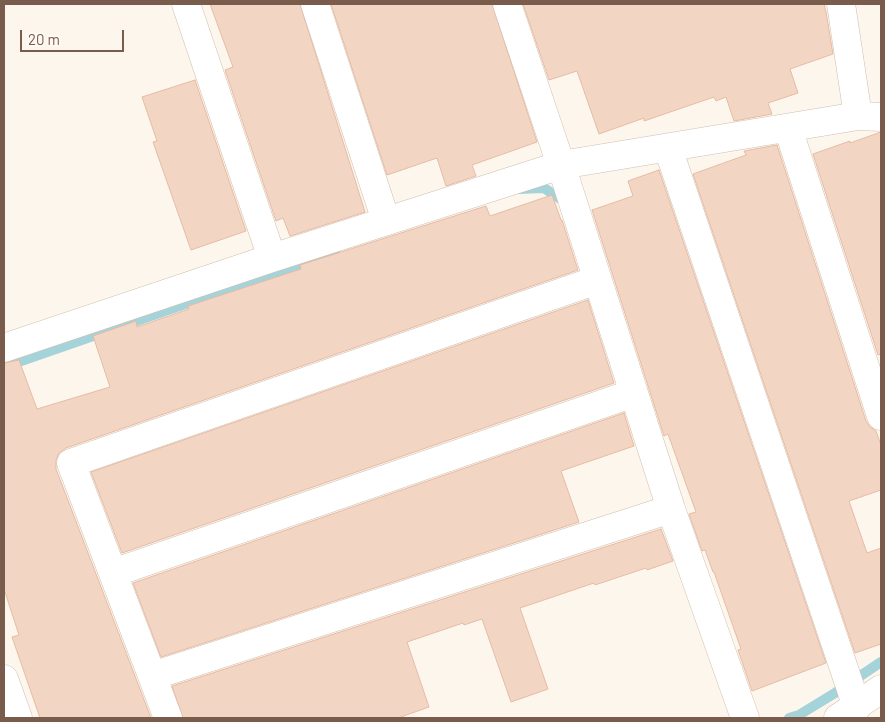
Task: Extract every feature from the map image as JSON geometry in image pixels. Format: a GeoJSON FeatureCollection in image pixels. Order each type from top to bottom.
{"type":"FeatureCollection","features":[{"type":"Feature","properties":{"kind":"street"},"geometry":{"type":"LineString","coordinates":[[186,4],[272,258]]}},
{"type":"Feature","properties":{"kind":"street"},"geometry":{"type":"LineString","coordinates":[[314,4],[386,221]]}},
{"type":"Feature","properties":{"kind":"street"},"geometry":{"type":"LineString","coordinates":[[507,4],[561,165],[671,509],[745,718]]}},
{"type":"Feature","properties":{"kind":"street"},"geometry":{"type":"LineString","coordinates":[[4,348],[272,258],[561,165],[869,116],[841,4]]}},
{"type":"Feature","properties":{"kind":"street"},"geometry":{"type":"LineString","coordinates":[[788,128],[881,416]]}},
{"type":"Feature","properties":{"kind":"street"},"geometry":{"type":"LineString","coordinates":[[668,148],[847,712],[881,689]]}},
{"type":"Feature","properties":{"kind":"street"},"geometry":{"type":"LineString","coordinates":[[168,718],[71,463],[597,280]]}},
{"type":"Feature","properties":{"kind":"street"},"geometry":{"type":"LineString","coordinates":[[113,573],[634,393]]}},
{"type":"Feature","properties":{"kind":"street"},"geometry":{"type":"LineString","coordinates":[[152,676],[671,509]]}},
{"type":"Feature","properties":{"kind":"street"},"geometry":{"type":"LineString","coordinates":[[4,678],[18,718]]}},
{"type":"Feature","properties":{"kind":"building"},"geometry":{"type":"Polygon","coordinates":[[[210,4],[300,4],[365,212],[290,236],[283,218],[276,221],[225,70],[233,67],[210,4]]]}},
{"type":"Feature","properties":{"kind":"building"},"geometry":{"type":"Polygon","coordinates":[[[331,4],[492,4],[537,142],[472,165],[476,176],[446,186],[437,158],[387,175],[331,4]]]}},
{"type":"Feature","properties":{"kind":"building"},"geometry":{"type":"Polygon","coordinates":[[[523,4],[824,4],[833,54],[790,69],[798,93],[768,103],[772,114],[734,121],[726,97],[716,101],[714,97],[599,134],[577,71],[549,80],[523,4]]]}},
{"type":"Feature","properties":{"kind":"building"},"geometry":{"type":"Polygon","coordinates":[[[195,80],[246,231],[191,250],[153,142],[157,141],[142,97],[195,80]]]}},
{"type":"Feature","properties":{"kind":"building"},"geometry":{"type":"Polygon","coordinates":[[[881,132],[881,354],[878,355],[813,154],[881,132]]]}},
{"type":"Feature","properties":{"kind":"building"},"geometry":{"type":"Polygon","coordinates":[[[777,145],[866,421],[876,431],[881,445],[881,490],[849,501],[867,553],[881,548],[881,644],[855,653],[693,174],[746,155],[744,151],[777,145]]]}},
{"type":"Feature","properties":{"kind":"building"},"geometry":{"type":"Polygon","coordinates":[[[659,170],[826,663],[752,691],[738,650],[741,649],[714,572],[705,550],[702,551],[689,514],[696,512],[668,434],[664,436],[592,210],[633,196],[628,181],[659,170]]]}},
{"type":"Feature","properties":{"kind":"building"},"geometry":{"type":"Polygon","coordinates":[[[552,195],[578,270],[66,448],[59,453],[56,460],[56,469],[151,718],[40,718],[12,637],[19,635],[4,589],[4,363],[19,360],[37,409],[110,387],[93,336],[136,321],[137,327],[189,309],[188,306],[301,269],[300,265],[486,206],[490,216],[552,195]]]}},
{"type":"Feature","properties":{"kind":"building"},"geometry":{"type":"Polygon","coordinates":[[[588,300],[614,383],[122,553],[91,472],[588,300]]]}},
{"type":"Feature","properties":{"kind":"building"},"geometry":{"type":"Polygon","coordinates":[[[624,413],[634,446],[561,471],[579,522],[161,657],[133,583],[624,413]]]}},
{"type":"Feature","properties":{"kind":"building"},"geometry":{"type":"Polygon","coordinates":[[[661,529],[673,561],[595,585],[594,583],[520,608],[548,689],[511,702],[482,619],[464,625],[463,623],[407,642],[429,707],[398,718],[183,718],[172,686],[661,529]]]}},
{"type":"Feature","properties":{"kind":"waterway"},"geometry":{"type":"LineString","coordinates":[[519,189],[544,188],[562,200]]}},
{"type":"Feature","properties":{"kind":"waterway"},"geometry":{"type":"LineString","coordinates":[[4,367],[335,252]]}},
{"type":"Feature","properties":{"kind":"waterway"},"geometry":{"type":"LineString","coordinates":[[789,718],[799,715],[881,662]]}}]}
